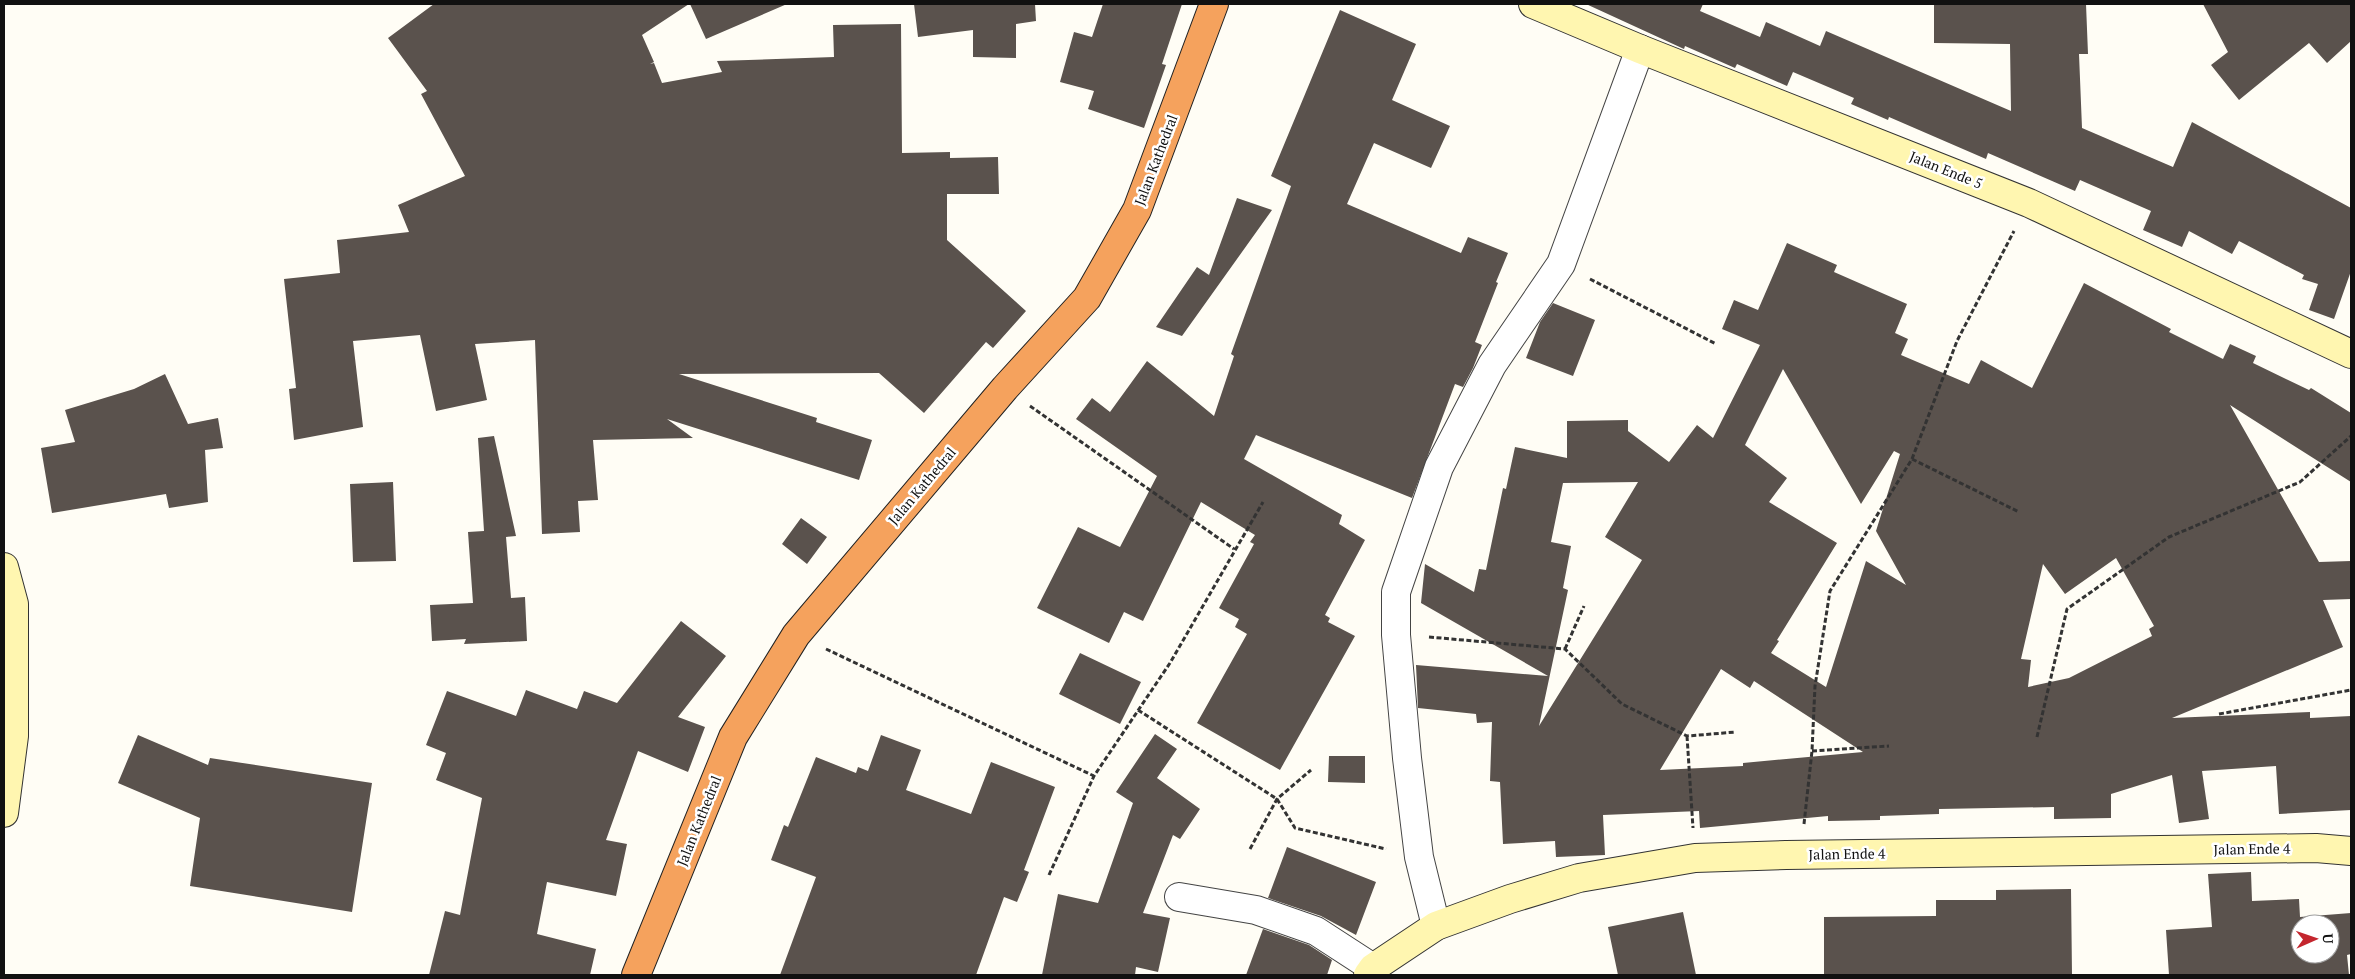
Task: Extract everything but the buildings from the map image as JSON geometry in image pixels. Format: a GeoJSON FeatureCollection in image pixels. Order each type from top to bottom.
{"type":"FeatureCollection","features":[{"type":"Feature","properties":{"kind":"highway","name":"Jalan Kathedral"},"geometry":{"type":"LineString","coordinates":[[636,975],[733,737],[796,636],[1005,388],[1088,298],[1137,210],[1214,4]]}},
{"type":"Feature","properties":{"kind":"street","name":"Jalan Ende 5"},"geometry":{"type":"LineString","coordinates":[[1533,4],[1640,49],[2029,203],[2351,354]]}},
{"type":"Feature","properties":{"kind":"street"},"geometry":{"type":"LineString","coordinates":[[1436,926],[1419,857],[1406,758],[1396,634],[1396,592],[1439,468],[1492,365],[1562,264],[1640,49]]}},
{"type":"Feature","properties":{"kind":"street"},"geometry":{"type":"LineString","coordinates":[[4,567],[14,604],[4,813]]}},
{"type":"Feature","properties":{"kind":"street","name":"Jalan Ende 4"},"geometry":{"type":"LineString","coordinates":[[1370,972],[1436,926],[1510,899],[1580,878],[1694,858],[2316,848],[2351,851]]}},
{"type":"Feature","properties":{"kind":"street"},"geometry":{"type":"LineString","coordinates":[[1179,896],[1256,910],[1316,931],[1370,972]]}},
{"type":"Feature","properties":{"kind":"path"},"geometry":{"type":"LineString","coordinates":[[1800,855],[1812,751],[1815,686],[1830,591],[1912,459],[1957,341],[2029,203]]}},
{"type":"Feature","properties":{"kind":"path"},"geometry":{"type":"LineString","coordinates":[[1562,264],[1716,344]]}},
{"type":"Feature","properties":{"kind":"path"},"geometry":{"type":"LineString","coordinates":[[1005,388],[1234,549]]}},
{"type":"Feature","properties":{"kind":"path"},"geometry":{"type":"LineString","coordinates":[[2037,737],[2067,609],[2170,536],[2300,482],[2351,436]]}},
{"type":"Feature","properties":{"kind":"path"},"geometry":{"type":"LineString","coordinates":[[1912,459],[2019,512]]}},
{"type":"Feature","properties":{"kind":"path"},"geometry":{"type":"LineString","coordinates":[[1049,875],[1094,776],[1170,662],[1263,502]]}},
{"type":"Feature","properties":{"kind":"path"},"geometry":{"type":"LineString","coordinates":[[1565,649],[1584,606]]}},
{"type":"Feature","properties":{"kind":"path"},"geometry":{"type":"LineString","coordinates":[[1396,634],[1565,649],[1622,704],[1687,736],[1736,732]]}},
{"type":"Feature","properties":{"kind":"path"},"geometry":{"type":"LineString","coordinates":[[796,636],[1094,776]]}},
{"type":"Feature","properties":{"kind":"path"},"geometry":{"type":"LineString","coordinates":[[2220,714],[2351,690]]}},
{"type":"Feature","properties":{"kind":"path"},"geometry":{"type":"LineString","coordinates":[[1138,710],[1277,799],[1296,828],[1419,857]]}},
{"type":"Feature","properties":{"kind":"path"},"geometry":{"type":"LineString","coordinates":[[1687,736],[1694,858]]}},
{"type":"Feature","properties":{"kind":"path"},"geometry":{"type":"LineString","coordinates":[[1812,751],[1889,746]]}},
{"type":"Feature","properties":{"kind":"path"},"geometry":{"type":"LineString","coordinates":[[1250,849],[1277,799],[1311,770]]}}]}
